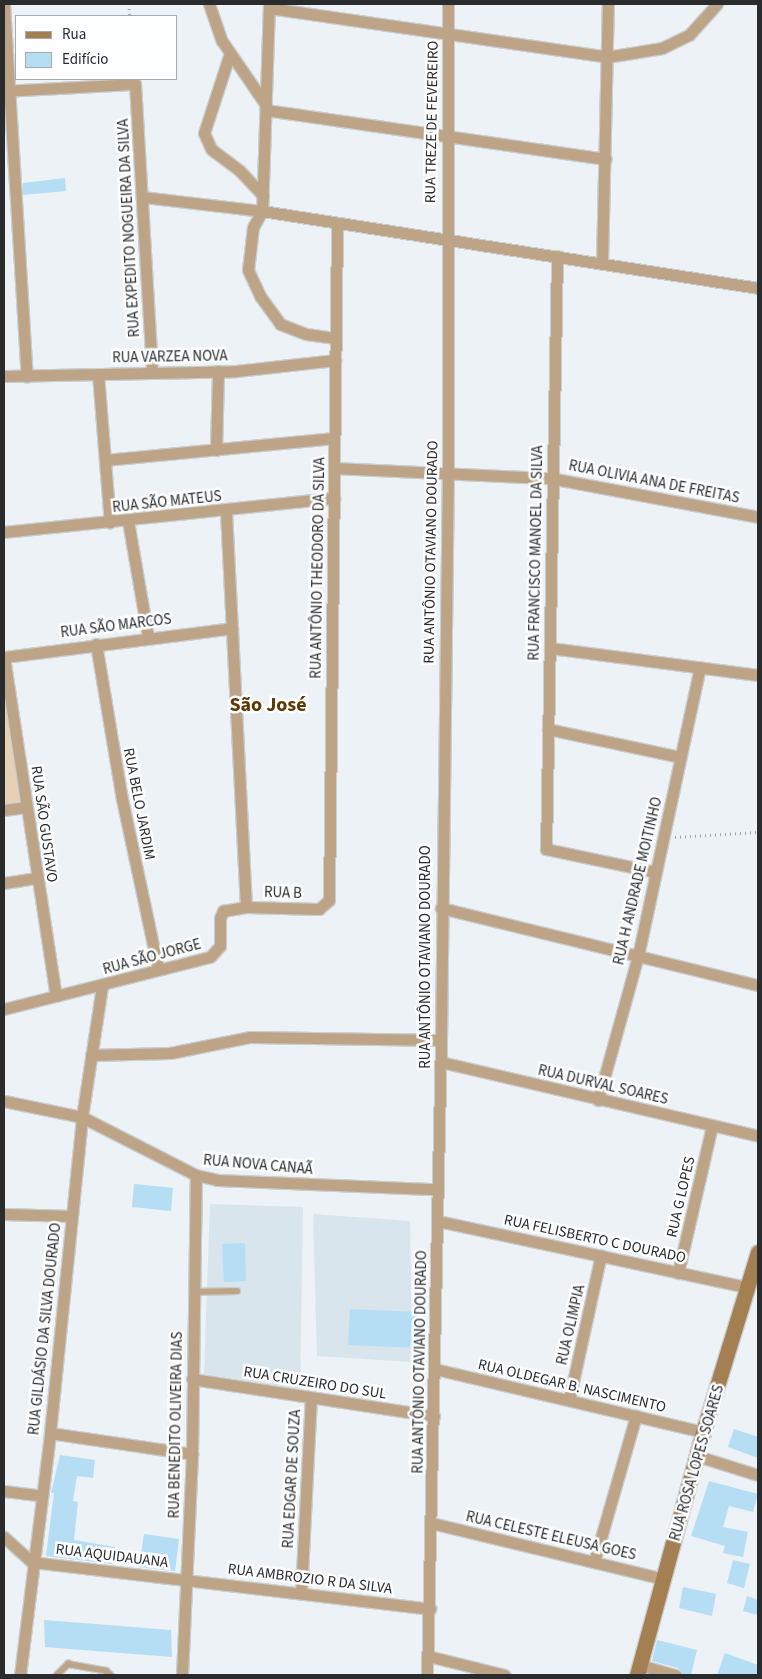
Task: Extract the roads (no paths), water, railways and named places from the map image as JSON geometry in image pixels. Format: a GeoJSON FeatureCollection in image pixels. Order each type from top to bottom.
{"type":"FeatureCollection","features":[{"type":"Feature","properties":{"kind":"street"},"geometry":{"type":"LineString","coordinates":[[4,4],[7,90],[27,376]]}},
{"type":"Feature","properties":{"kind":"street"},"geometry":{"type":"LineString","coordinates":[[209,4],[230,53],[266,108],[605,159]]}},
{"type":"Feature","properties":{"kind":"street","name":"RUA TREZE DE FEVEREIRO"},"geometry":{"type":"LineString","coordinates":[[446,240],[448,4]]}},
{"type":"Feature","properties":{"kind":"street"},"geometry":{"type":"LineString","coordinates":[[602,263],[608,4]]}},
{"type":"Feature","properties":{"kind":"street"},"geometry":{"type":"LineString","coordinates":[[336,338],[306,334],[280,324],[260,296],[248,270],[253,227],[262,211],[269,6],[607,57],[662,48],[689,35],[717,4]]}},
{"type":"Feature","properties":{"kind":"street"},"geometry":{"type":"LineString","coordinates":[[230,53],[204,133],[211,149],[240,171],[263,196]]}},
{"type":"Feature","properties":{"kind":"street","name":"RUA EXPEDITO NOGUEIRA DA SILVA"},"geometry":{"type":"LineString","coordinates":[[7,90],[135,84],[152,371]]}},
{"type":"Feature","properties":{"kind":"street"},"geometry":{"type":"LineString","coordinates":[[143,197],[262,211],[758,288]]}},
{"type":"Feature","properties":{"kind":"street","name":"RUA ANTÔNIO THEODORO DA SILVA"},"geometry":{"type":"LineString","coordinates":[[319,909],[329,900],[337,223]]}},
{"type":"Feature","properties":{"kind":"street","name":"RUA ANTÔNIO OTAVIANO DOURADO"},"geometry":{"type":"LineString","coordinates":[[428,1675],[438,1221],[436,1189],[441,1062],[441,908],[448,473],[446,240]]}},
{"type":"Feature","properties":{"kind":"street","name":"RUA FRANCISCO MANOEL DA SILVA"},"geometry":{"type":"LineString","coordinates":[[557,256],[546,850],[656,872]]}},
{"type":"Feature","properties":{"kind":"street","name":"RUA VARZEA NOVA"},"geometry":{"type":"LineString","coordinates":[[4,376],[152,371],[218,371],[335,360]]}},
{"type":"Feature","properties":{"kind":"street"},"geometry":{"type":"LineString","coordinates":[[216,450],[218,371]]}},
{"type":"Feature","properties":{"kind":"street"},"geometry":{"type":"LineString","coordinates":[[98,374],[110,523]]}},
{"type":"Feature","properties":{"kind":"street"},"geometry":{"type":"LineString","coordinates":[[105,460],[334,438]]}},
{"type":"Feature","properties":{"kind":"street","name":"RUA OLIVIA ANA DE FREITAS"},"geometry":{"type":"LineString","coordinates":[[334,468],[553,478],[758,517]]}},
{"type":"Feature","properties":{"kind":"street","name":"RUA SÃO MATEUS"},"geometry":{"type":"LineString","coordinates":[[4,532],[110,523],[334,498]]}},
{"type":"Feature","properties":{"kind":"street"},"geometry":{"type":"LineString","coordinates":[[226,510],[246,907]]}},
{"type":"Feature","properties":{"kind":"street"},"geometry":{"type":"LineString","coordinates":[[128,521],[148,637]]}},
{"type":"Feature","properties":{"kind":"street","name":"RUA SÃO MARCOS"},"geometry":{"type":"LineString","coordinates":[[4,657],[148,637],[232,628]]}},
{"type":"Feature","properties":{"kind":"street","name":"RUA BELO JARDIM"},"geometry":{"type":"LineString","coordinates":[[96,644],[122,799],[158,968]]}},
{"type":"Feature","properties":{"kind":"street"},"geometry":{"type":"LineString","coordinates":[[550,648],[758,675]]}},
{"type":"Feature","properties":{"kind":"street","name":"RUA SÃO GUSTAVO"},"geometry":{"type":"LineString","coordinates":[[4,657],[36,878],[56,996]]}},
{"type":"Feature","properties":{"kind":"street","name":"RUA H ANDRADE MOITINHO"},"geometry":{"type":"LineString","coordinates":[[598,1100],[638,956],[700,668]]}},
{"type":"Feature","properties":{"kind":"street"},"geometry":{"type":"LineString","coordinates":[[548,729],[680,758]]}},
{"type":"Feature","properties":{"kind":"street"},"geometry":{"type":"LineString","coordinates":[[4,810],[26,807]]}},
{"type":"Feature","properties":{"kind":"street"},"geometry":{"type":"LineString","coordinates":[[4,883],[36,878]]}},
{"type":"Feature","properties":{"kind":"street","name":"RUA B"},"geometry":{"type":"LineString","coordinates":[[246,907],[319,909]]}},
{"type":"Feature","properties":{"kind":"street","name":"RUA SÃO JORGE"},"geometry":{"type":"LineString","coordinates":[[4,1009],[102,986],[158,968],[216,954],[220,946],[220,918],[223,911],[246,907]]}},
{"type":"Feature","properties":{"kind":"street"},"geometry":{"type":"LineString","coordinates":[[441,908],[758,984]]}},
{"type":"Feature","properties":{"kind":"street","name":"RUA GILDÁSIO DA SILVA DOURADO"},"geometry":{"type":"LineString","coordinates":[[20,1675],[32,1562],[50,1433],[82,1117],[102,986]]}},
{"type":"Feature","properties":{"kind":"street"},"geometry":{"type":"LineString","coordinates":[[91,1055],[170,1053],[250,1037],[441,1040]]}},
{"type":"Feature","properties":{"kind":"street","name":"RUA DURVAL SOARES"},"geometry":{"type":"LineString","coordinates":[[441,1062],[758,1136]]}},
{"type":"Feature","properties":{"kind":"street","name":"RUA NOVA CANAÃ"},"geometry":{"type":"LineString","coordinates":[[4,1101],[82,1117],[196,1175],[217,1180],[436,1189]]}},
{"type":"Feature","properties":{"kind":"street","name":"RUA G LOPES"},"geometry":{"type":"LineString","coordinates":[[678,1273],[712,1126]]}},
{"type":"Feature","properties":{"kind":"street","name":"RUA BENEDITO OLIVEIRA DIAS"},"geometry":{"type":"LineString","coordinates":[[182,1675],[188,1580],[192,1454],[196,1175]]}},
{"type":"Feature","properties":{"kind":"street"},"geometry":{"type":"LineString","coordinates":[[4,1214],[72,1216]]}},
{"type":"Feature","properties":{"kind":"street","name":"RUA FELISBERTO C DOURADO"},"geometry":{"type":"LineString","coordinates":[[438,1221],[746,1287]]}},
{"type":"Feature","properties":{"kind":"street","name":"RUA ROSA LOPES SOARES"},"geometry":{"type":"LineString","coordinates":[[638,1670],[703,1432],[724,1370],[746,1287],[758,1252]]}},
{"type":"Feature","properties":{"kind":"street","name":"RUA OLIMPIA"},"geometry":{"type":"LineString","coordinates":[[568,1400],[601,1255]]}},
{"type":"Feature","properties":{"kind":"street","name":"RUA OLDEGAR B. NASCIMENTO"},"geometry":{"type":"LineString","coordinates":[[435,1369],[703,1432]]}},
{"type":"Feature","properties":{"kind":"street","name":"RUA CRUZEIRO DO SUL"},"geometry":{"type":"LineString","coordinates":[[192,1380],[434,1416]]}},
{"type":"Feature","properties":{"kind":"street","name":"RUA EDGAR DE SOUZA"},"geometry":{"type":"LineString","coordinates":[[302,1593],[311,1398]]}},
{"type":"Feature","properties":{"kind":"street"},"geometry":{"type":"LineString","coordinates":[[594,1562],[636,1416]]}},
{"type":"Feature","properties":{"kind":"street"},"geometry":{"type":"LineString","coordinates":[[50,1433],[192,1454]]}},
{"type":"Feature","properties":{"kind":"street"},"geometry":{"type":"LineString","coordinates":[[697,1456],[758,1475]]}},
{"type":"Feature","properties":{"kind":"street"},"geometry":{"type":"LineString","coordinates":[[4,1491],[42,1496]]}},
{"type":"Feature","properties":{"kind":"street","name":"RUA CELESTE ELEUSA GOES"},"geometry":{"type":"LineString","coordinates":[[431,1523],[664,1579]]}},
{"type":"Feature","properties":{"kind":"street"},"geometry":{"type":"LineString","coordinates":[[4,1537],[32,1562]]}},
{"type":"Feature","properties":{"kind":"street","name":"RUA AQUIDAUANA"},"geometry":{"type":"LineString","coordinates":[[32,1562],[188,1580]]}},
{"type":"Feature","properties":{"kind":"street","name":"RUA AMBROZIO R DA SILVA"},"geometry":{"type":"LineString","coordinates":[[188,1580],[430,1609]]}},
{"type":"Feature","properties":{"kind":"street"},"geometry":{"type":"LineString","coordinates":[[428,1656],[505,1675]]}},
{"type":"Feature","properties":{"kind":"street"},"geometry":{"type":"LineString","coordinates":[[638,1670],[676,1675]]}},
{"type":"Feature","properties":{"kind":"lane"},"geometry":{"type":"LineString","coordinates":[[194,1292],[237,1291]]}},
{"type":"Feature","properties":{"kind":"lane"},"geometry":{"type":"LineString","coordinates":[[57,1675],[68,1664],[106,1671],[111,1675]]}},
{"type":"Feature","properties":{"kind":"district","name":"São José"},"geometry":{"type":"Point","coordinates":[268,705]}}]}
